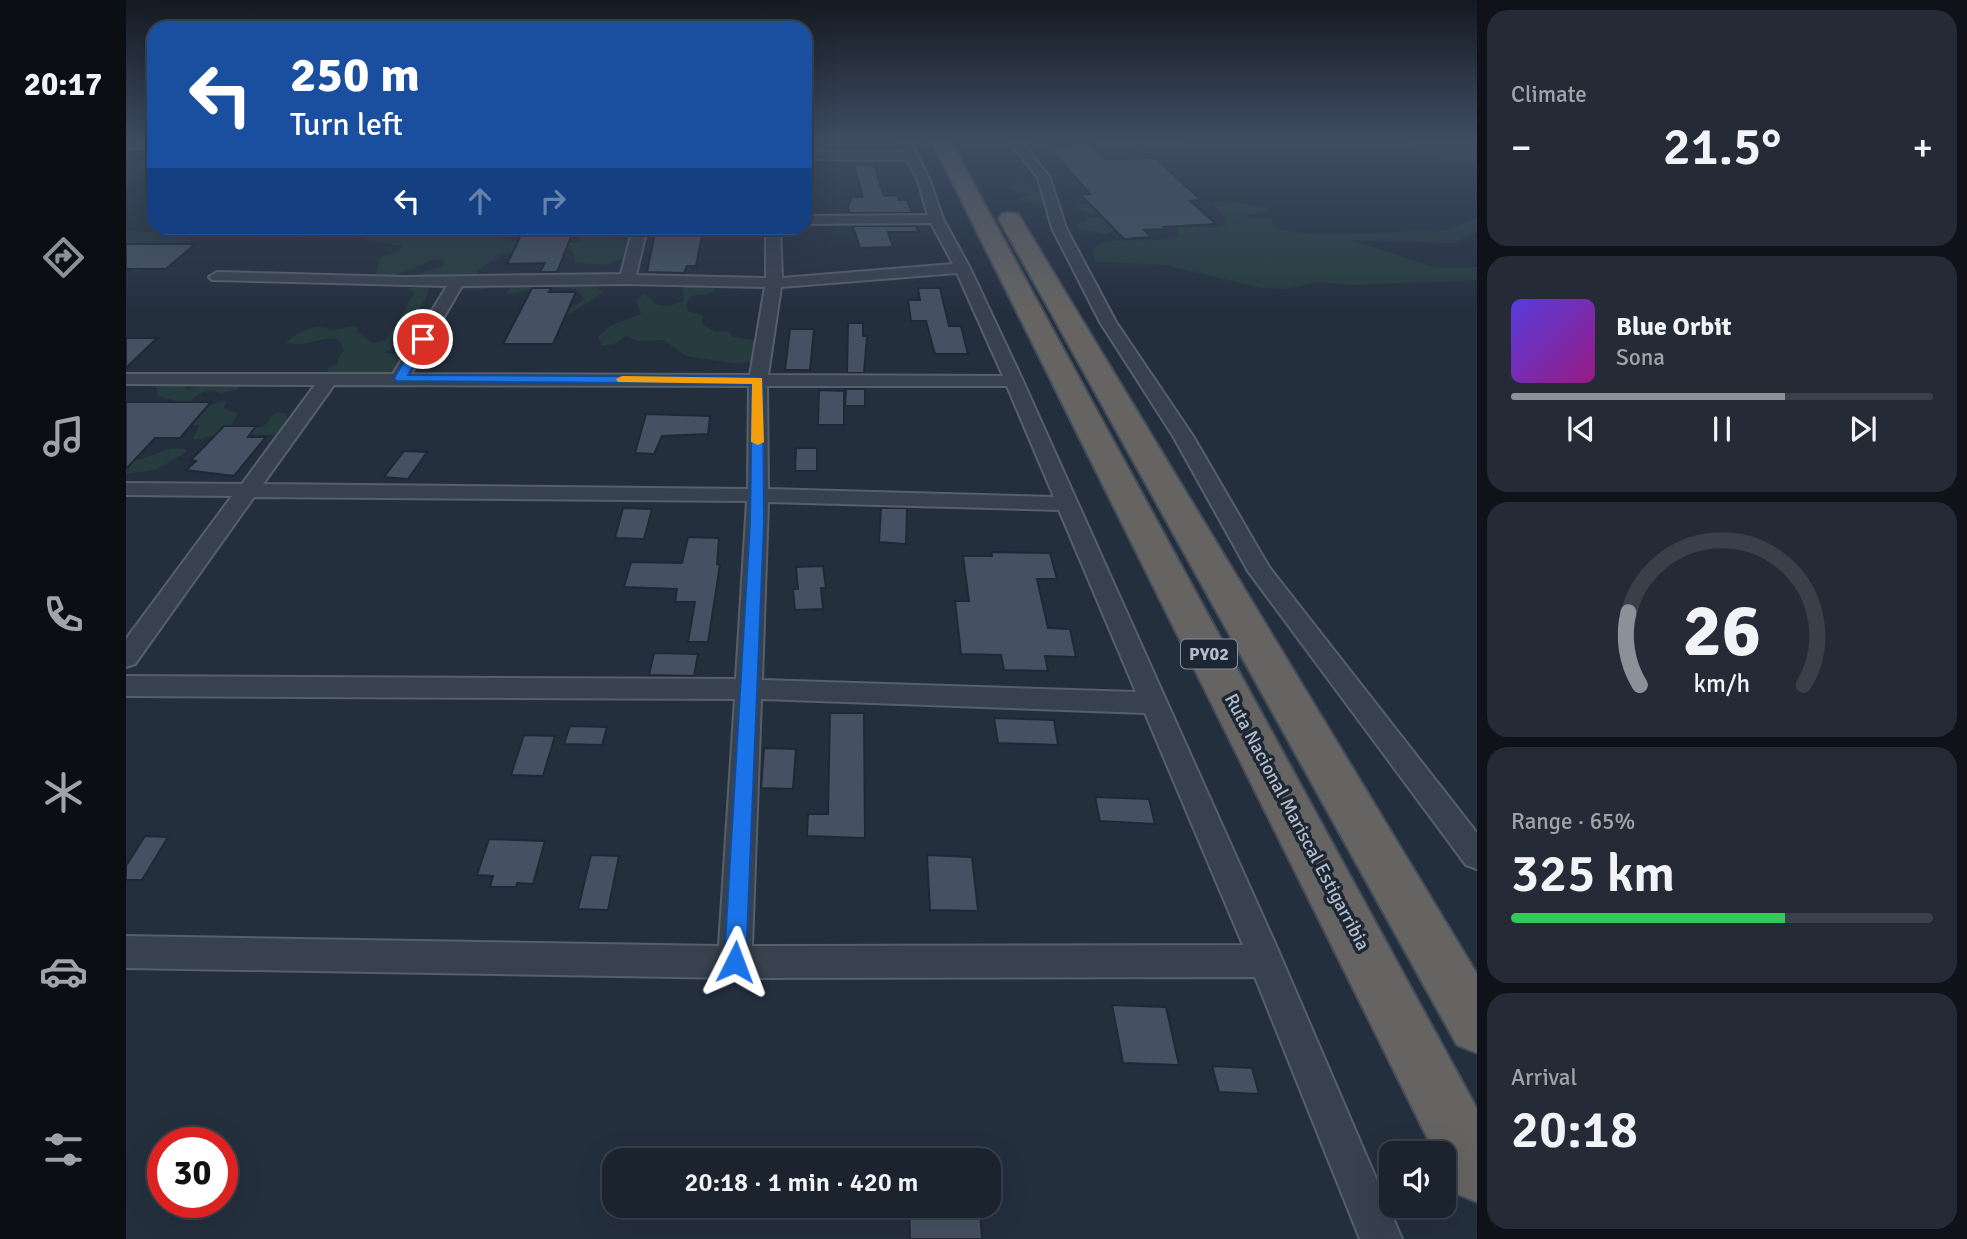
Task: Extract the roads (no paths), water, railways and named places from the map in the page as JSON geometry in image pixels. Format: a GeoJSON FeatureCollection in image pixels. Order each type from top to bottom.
{"type":"FeatureCollection","features":[{"type":"Feature","properties":{"kind":"highway","name":"Ruta Nacional Mariscal Estigarribia"},"geometry":{"type":"LineString","coordinates":[[946,197],[1477,1171]]}},
{"type":"Feature","properties":{"kind":"highway","name":"PY02"},"geometry":{"type":"LineString","coordinates":[[997,197],[1477,1026]]}},
{"type":"Feature","properties":{"kind":"street"},"geometry":{"type":"LineString","coordinates":[[929,197],[936,219],[962,268],[1014,381],[1065,504],[1266,961],[1381,1239]]}},
{"type":"Feature","properties":{"kind":"street"},"geometry":{"type":"LineString","coordinates":[[1050,197],[1059,228],[1108,321],[1183,436],[1260,571],[1477,856]]}},
{"type":"Feature","properties":{"kind":"street"},"geometry":{"type":"LineString","coordinates":[[812,220],[936,219]]}},
{"type":"Feature","properties":{"kind":"street"},"geometry":{"type":"LineString","coordinates":[[627,279],[638,235]]}},
{"type":"Feature","properties":{"kind":"street"},"geometry":{"type":"LineString","coordinates":[[735,962],[758,495],[758,380],[774,283],[773,235]]}},
{"type":"Feature","properties":{"kind":"street"},"geometry":{"type":"LineString","coordinates":[[217,277],[404,282],[627,279],[774,283],[962,268]]}},
{"type":"Feature","properties":{"kind":"street"},"geometry":{"type":"LineString","coordinates":[[400,378],[458,280]]}},
{"type":"Feature","properties":{"kind":"street"},"geometry":{"type":"LineString","coordinates":[[126,379],[1014,381]]}},
{"type":"Feature","properties":{"kind":"street"},"geometry":{"type":"LineString","coordinates":[[126,657],[328,380]]}},
{"type":"Feature","properties":{"kind":"street"},"geometry":{"type":"LineString","coordinates":[[126,489],[758,495],[1065,504]]}},
{"type":"Feature","properties":{"kind":"street"},"geometry":{"type":"LineString","coordinates":[[126,686],[750,689],[1152,703]]}},
{"type":"Feature","properties":{"kind":"street"},"geometry":{"type":"LineString","coordinates":[[126,952],[735,962],[1266,961]]}}]}
